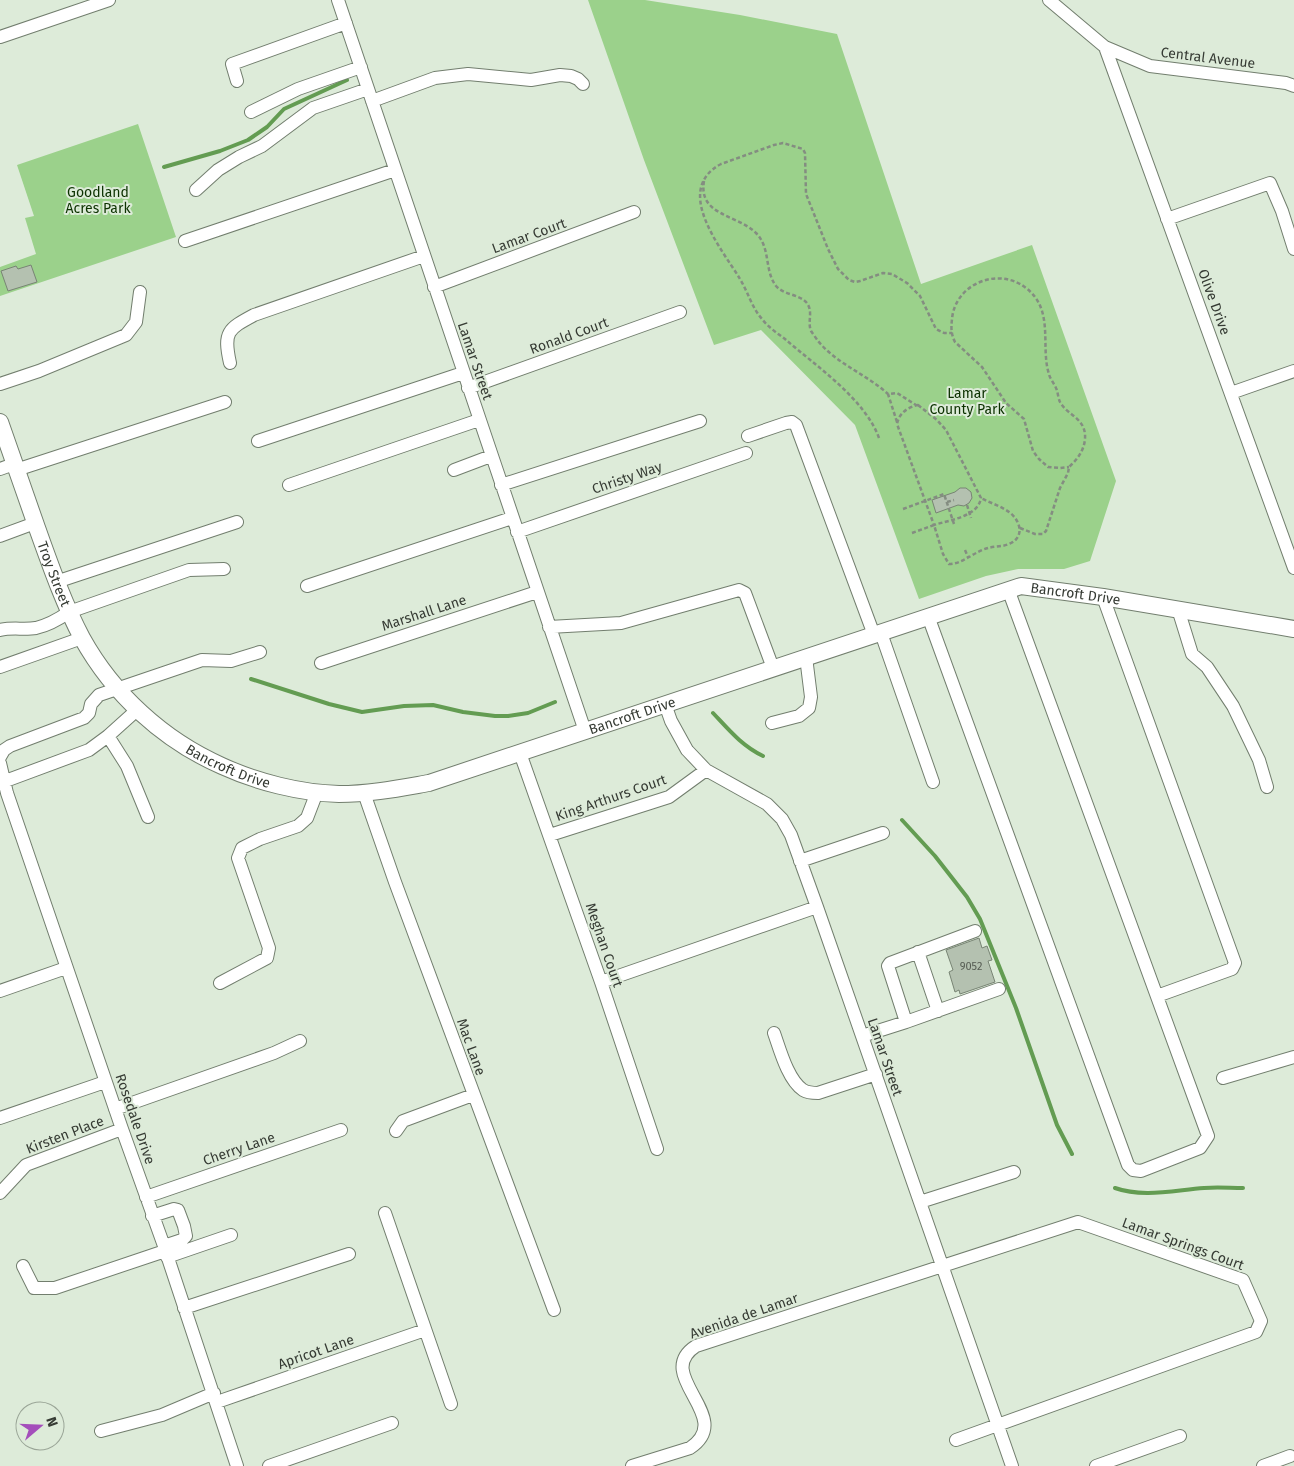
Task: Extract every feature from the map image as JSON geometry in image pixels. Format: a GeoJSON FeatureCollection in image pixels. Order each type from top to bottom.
{"type":"FeatureCollection","features":[{"type":"Feature","properties":{"kind":"main road","name":"Troy Street"},"geometry":{"type":"LineString","coordinates":[[0,422],[10,468],[35,523],[69,612],[99,666],[138,710]]}},
{"type":"Feature","properties":{"kind":"main road","name":"Bancroft Drive"},"geometry":{"type":"LineString","coordinates":[[138,710],[160,730],[198,756],[236,773],[265,783],[316,792],[338,794],[364,793],[430,783],[1021,586],[1103,597],[1294,629]]}},
{"type":"Feature","properties":{"kind":"street"},"geometry":{"type":"LineString","coordinates":[[0,37],[109,0]]}},
{"type":"Feature","properties":{"kind":"street","name":"Lamar Street"},"geometry":{"type":"LineString","coordinates":[[338,0],[585,731]]}},
{"type":"Feature","properties":{"kind":"street","name":"Central Avenue"},"geometry":{"type":"LineString","coordinates":[[1049,0],[1105,47],[1150,66],[1286,83],[1294,86]]}},
{"type":"Feature","properties":{"kind":"street"},"geometry":{"type":"LineString","coordinates":[[237,81],[232,64],[346,23]]}},
{"type":"Feature","properties":{"kind":"street","name":"Olive Drive"},"geometry":{"type":"LineString","coordinates":[[1105,47],[1294,568]]}},
{"type":"Feature","properties":{"kind":"street"},"geometry":{"type":"LineString","coordinates":[[251,112],[298,89],[361,67]]}},
{"type":"Feature","properties":{"kind":"street"},"geometry":{"type":"LineString","coordinates":[[196,190],[218,170],[262,146],[313,108],[435,78],[468,74],[531,80],[560,75],[571,76],[583,84]]}},
{"type":"Feature","properties":{"kind":"street"},"geometry":{"type":"LineString","coordinates":[[185,241],[395,170]]}},
{"type":"Feature","properties":{"kind":"street"},"geometry":{"type":"LineString","coordinates":[[1168,219],[1270,183],[1294,249]]}},
{"type":"Feature","properties":{"kind":"street","name":"Lamar Court"},"geometry":{"type":"LineString","coordinates":[[434,287],[634,212]]}},
{"type":"Feature","properties":{"kind":"street"},"geometry":{"type":"LineString","coordinates":[[230,363],[227,348],[228,334],[236,325],[254,315],[424,256]]}},
{"type":"Feature","properties":{"kind":"street"},"geometry":{"type":"LineString","coordinates":[[0,384],[39,371],[126,335],[136,322],[140,292]]}},
{"type":"Feature","properties":{"kind":"street","name":"Ronald Court"},"geometry":{"type":"LineString","coordinates":[[468,388],[680,312]]}},
{"type":"Feature","properties":{"kind":"street"},"geometry":{"type":"LineString","coordinates":[[1231,393],[1294,371]]}},
{"type":"Feature","properties":{"kind":"street"},"geometry":{"type":"LineString","coordinates":[[258,441],[463,372]]}},
{"type":"Feature","properties":{"kind":"street"},"geometry":{"type":"LineString","coordinates":[[10,468],[225,402]]}},
{"type":"Feature","properties":{"kind":"street"},"geometry":{"type":"LineString","coordinates":[[289,485],[479,420]]}},
{"type":"Feature","properties":{"kind":"street"},"geometry":{"type":"LineString","coordinates":[[501,485],[700,421]]}},
{"type":"Feature","properties":{"kind":"street"},"geometry":{"type":"LineString","coordinates":[[748,436],[786,423],[792,422],[796,425],[878,634],[933,782]]}},
{"type":"Feature","properties":{"kind":"street","name":"Christy Way"},"geometry":{"type":"LineString","coordinates":[[517,532],[746,453]]}},
{"type":"Feature","properties":{"kind":"street"},"geometry":{"type":"LineString","coordinates":[[454,470],[491,456]]}},
{"type":"Feature","properties":{"kind":"street"},"geometry":{"type":"LineString","coordinates":[[307,586],[512,518]]}},
{"type":"Feature","properties":{"kind":"street"},"geometry":{"type":"LineString","coordinates":[[56,582],[238,522]]}},
{"type":"Feature","properties":{"kind":"street"},"geometry":{"type":"LineString","coordinates":[[0,536],[35,523]]}},
{"type":"Feature","properties":{"kind":"street"},"geometry":{"type":"LineString","coordinates":[[0,630],[35,628],[54,622],[69,612],[189,570],[224,568]]}},
{"type":"Feature","properties":{"kind":"street"},"geometry":{"type":"LineString","coordinates":[[928,616],[1128,1165],[1133,1170],[1141,1171],[1200,1148],[1208,1136],[1008,589]]}},
{"type":"Feature","properties":{"kind":"street"},"geometry":{"type":"LineString","coordinates":[[549,627],[622,623],[739,590],[745,593],[772,668]]}},
{"type":"Feature","properties":{"kind":"street","name":"Marshall Lane"},"geometry":{"type":"LineString","coordinates":[[321,663],[537,592]]}},
{"type":"Feature","properties":{"kind":"street"},"geometry":{"type":"LineString","coordinates":[[1103,597],[1235,963],[1232,969],[1157,996]]}},
{"type":"Feature","properties":{"kind":"street"},"geometry":{"type":"LineString","coordinates":[[1178,609],[1192,654],[1207,667],[1233,706],[1259,760],[1268,787]]}},
{"type":"Feature","properties":{"kind":"street"},"geometry":{"type":"LineString","coordinates":[[0,667],[82,638]]}},
{"type":"Feature","properties":{"kind":"street"},"geometry":{"type":"LineString","coordinates":[[0,756],[10,746],[84,718],[89,713],[91,704],[99,696],[119,688],[202,660],[231,661],[260,652]]}},
{"type":"Feature","properties":{"kind":"street"},"geometry":{"type":"LineString","coordinates":[[772,723],[799,716],[809,708],[810,690],[806,657]]}},
{"type":"Feature","properties":{"kind":"street","name":"Lamar Street"},"geometry":{"type":"LineString","coordinates":[[665,704],[671,721],[687,750],[706,770],[768,806],[782,819],[790,835],[818,907],[1012,1466]]}},
{"type":"Feature","properties":{"kind":"street"},"geometry":{"type":"LineString","coordinates":[[2,783],[89,750],[138,710]]}},
{"type":"Feature","properties":{"kind":"street"},"geometry":{"type":"LineString","coordinates":[[108,736],[127,766],[148,817]]}},
{"type":"Feature","properties":{"kind":"street","name":"Meghan Court"},"geometry":{"type":"LineString","coordinates":[[520,753],[601,982],[657,1149]]}},
{"type":"Feature","properties":{"kind":"street","name":"Rosedale Drive"},"geometry":{"type":"LineString","coordinates":[[0,763],[2,783],[165,1251],[237,1466]]}},
{"type":"Feature","properties":{"kind":"street","name":"King Arthurs Court"},"geometry":{"type":"LineString","coordinates":[[550,835],[669,797],[706,770]]}},
{"type":"Feature","properties":{"kind":"street"},"geometry":{"type":"LineString","coordinates":[[220,983],[267,958],[269,948],[238,858],[242,848],[260,839],[298,826],[307,818],[316,792]]}},
{"type":"Feature","properties":{"kind":"street","name":"Mac Lane"},"geometry":{"type":"LineString","coordinates":[[364,793],[394,882],[554,1310]]}},
{"type":"Feature","properties":{"kind":"street"},"geometry":{"type":"LineString","coordinates":[[800,861],[883,833]]}},
{"type":"Feature","properties":{"kind":"street"},"geometry":{"type":"LineString","coordinates":[[601,982],[818,907]]}},
{"type":"Feature","properties":{"kind":"street"},"geometry":{"type":"LineString","coordinates":[[906,1022],[888,966],[890,963],[974,931]]}},
{"type":"Feature","properties":{"kind":"street"},"geometry":{"type":"LineString","coordinates":[[918,952],[938,1011]]}},
{"type":"Feature","properties":{"kind":"street"},"geometry":{"type":"LineString","coordinates":[[0,991],[66,968]]}},
{"type":"Feature","properties":{"kind":"street"},"geometry":{"type":"LineString","coordinates":[[862,1036],[999,989]]}},
{"type":"Feature","properties":{"kind":"street"},"geometry":{"type":"LineString","coordinates":[[774,1034],[788,1070],[795,1082],[803,1090],[810,1093],[818,1093],[876,1074]]}},
{"type":"Feature","properties":{"kind":"street"},"geometry":{"type":"LineString","coordinates":[[115,1109],[274,1053],[300,1041]]}},
{"type":"Feature","properties":{"kind":"street"},"geometry":{"type":"LineString","coordinates":[[1223,1078],[1294,1057]]}},
{"type":"Feature","properties":{"kind":"street"},"geometry":{"type":"LineString","coordinates":[[0,1118],[106,1082]]}},
{"type":"Feature","properties":{"kind":"street"},"geometry":{"type":"LineString","coordinates":[[396,1131],[403,1121],[473,1095]]}},
{"type":"Feature","properties":{"kind":"street","name":"Kirsten Place"},"geometry":{"type":"LineString","coordinates":[[0,1193],[26,1165],[122,1129]]}},
{"type":"Feature","properties":{"kind":"street","name":"Cherry Lane"},"geometry":{"type":"LineString","coordinates":[[146,1197],[341,1130]]}},
{"type":"Feature","properties":{"kind":"street"},"geometry":{"type":"LineString","coordinates":[[920,1202],[1014,1172]]}},
{"type":"Feature","properties":{"kind":"street"},"geometry":{"type":"LineString","coordinates":[[152,1216],[174,1209],[178,1210],[184,1226],[186,1236],[165,1251]]}},
{"type":"Feature","properties":{"kind":"street"},"geometry":{"type":"LineString","coordinates":[[385,1213],[451,1404]]}},
{"type":"Feature","properties":{"kind":"street","name":"Lamar Springs Court"},"geometry":{"type":"LineString","coordinates":[[942,1267],[1078,1222],[1244,1280],[1261,1321],[1256,1332],[956,1440]]}},
{"type":"Feature","properties":{"kind":"street"},"geometry":{"type":"LineString","coordinates":[[22,1266],[34,1288],[55,1288],[165,1251],[231,1235]]}},
{"type":"Feature","properties":{"kind":"street"},"geometry":{"type":"LineString","coordinates":[[184,1308],[349,1254]]}},
{"type":"Feature","properties":{"kind":"street","name":"Avenida de Lamar"},"geometry":{"type":"LineString","coordinates":[[632,1466],[690,1448],[696,1444],[703,1433],[705,1427],[703,1414],[682,1371],[684,1359],[696,1346],[942,1267]]}},
{"type":"Feature","properties":{"kind":"street","name":"Apricot Lane"},"geometry":{"type":"LineString","coordinates":[[101,1431],[162,1415],[425,1330]]}},
{"type":"Feature","properties":{"kind":"street"},"geometry":{"type":"LineString","coordinates":[[269,1466],[392,1423]]}},
{"type":"Feature","properties":{"kind":"street"},"geometry":{"type":"LineString","coordinates":[[1096,1466],[1180,1436]]}},
{"type":"Feature","properties":{"kind":"street"},"geometry":{"type":"LineString","coordinates":[[1263,1466],[1290,1456]]}},
{"type":"Feature","properties":{"kind":"path"},"geometry":{"type":"LineString","coordinates":[[879,438],[870,421],[846,392],[761,319],[708,228],[700,195],[705,176],[720,164],[774,145],[783,143],[803,149],[806,153],[806,194],[838,269],[844,276],[855,282],[860,282],[883,273],[892,274],[920,296],[936,329],[944,333],[952,333]]}},
{"type":"Feature","properties":{"kind":"path"},"geometry":{"type":"LineString","coordinates":[[705,176],[703,190],[704,198],[708,205],[747,226],[756,233],[764,244],[770,273],[778,288],[806,301],[811,309],[811,330],[819,342],[837,360],[876,384],[888,394],[943,554],[949,564],[955,564],[988,548],[1011,543],[1018,537],[1020,528],[1016,519],[1009,512],[981,498],[958,450],[946,430],[937,420],[918,405],[897,393],[888,394]]}},
{"type":"Feature","properties":{"kind":"path"},"geometry":{"type":"LineString","coordinates":[[988,279],[1007,279],[1018,283],[1032,293],[1039,305],[1047,341],[1047,368],[1049,376],[1056,388],[1060,403],[1078,419],[1084,430],[1084,447],[1075,462],[1068,467],[1048,467],[1039,458],[1033,451],[1024,419],[1006,403],[982,367],[955,342],[952,333],[953,310],[964,291],[976,283],[988,279]]}},
{"type":"Feature","properties":{"kind":"path"},"geometry":{"type":"LineString","coordinates":[[897,424],[897,420],[904,411],[918,405]]}},
{"type":"Feature","properties":{"kind":"path"},"geometry":{"type":"LineString","coordinates":[[1020,528],[1035,534],[1043,534],[1046,531],[1060,488],[1068,473],[1068,467]]}},
{"type":"Feature","properties":{"kind":"path"},"geometry":{"type":"LineString","coordinates":[[903,509],[944,494],[954,524]]}},
{"type":"Feature","properties":{"kind":"path"},"geometry":{"type":"LineString","coordinates":[[912,533],[970,513],[977,507],[981,498]]}},
{"type":"Feature","properties":{"kind":"path"},"geometry":{"type":"LineString","coordinates":[[947,502],[954,500]]}},
{"type":"Feature","properties":{"kind":"path"},"geometry":{"type":"LineString","coordinates":[[966,505],[971,518]]}},
{"type":"Feature","properties":{"kind":"path"},"geometry":{"type":"LineString","coordinates":[[965,550],[968,557]]}},
{"type":"Feature","properties":{"kind":"green space","name":"Lamar County Park"},"geometry":{"type":"Polygon","coordinates":[[[588,0],[645,0],[740,15],[837,34],[921,284],[1032,245],[1116,481],[1090,561],[1064,569],[1018,569],[986,576],[919,599],[855,425],[761,330],[714,345],[644,160],[588,0]]]}},
{"type":"Feature","properties":{"kind":"green space","name":"Goodland Acres Park"},"geometry":{"type":"Polygon","coordinates":[[[138,124],[176,237],[0,296],[0,267],[36,254],[25,218],[34,216],[17,165],[138,124]]]}},
{"type":"Feature","properties":{"kind":"building"},"geometry":{"type":"Polygon","coordinates":[[[31,265],[37,282],[8,291],[1,271],[16,266],[18,269],[31,265]]]}},
{"type":"Feature","properties":{"kind":"building"},"geometry":{"type":"Polygon","coordinates":[[[960,488],[966,488],[971,492],[972,498],[969,503],[936,513],[932,500],[955,492],[960,488]]]}},
{"type":"Feature","properties":{"kind":"building"},"geometry":{"type":"Polygon","coordinates":[[[979,938],[982,948],[987,946],[992,960],[988,961],[995,982],[960,994],[959,990],[955,992],[949,972],[953,970],[946,950],[979,938]]]}},
{"type":"Feature","properties":{"kind":"waterway"},"geometry":{"type":"LineString","coordinates":[[164,167],[220,151],[248,140],[267,127],[284,109],[347,80]]}},
{"type":"Feature","properties":{"kind":"waterway"},"geometry":{"type":"LineString","coordinates":[[251,679],[329,704],[362,712],[404,706],[433,705],[463,712],[508,716],[528,713],[555,702]]}},
{"type":"Feature","properties":{"kind":"waterway"},"geometry":{"type":"LineString","coordinates":[[713,713],[742,742],[763,756]]}},
{"type":"Feature","properties":{"kind":"waterway"},"geometry":{"type":"LineString","coordinates":[[902,820],[935,856],[967,897],[980,919],[1016,1008],[1057,1125],[1072,1154]]}},
{"type":"Feature","properties":{"kind":"waterway"},"geometry":{"type":"LineString","coordinates":[[1115,1188],[1148,1193],[1209,1188],[1243,1188]]}}]}
